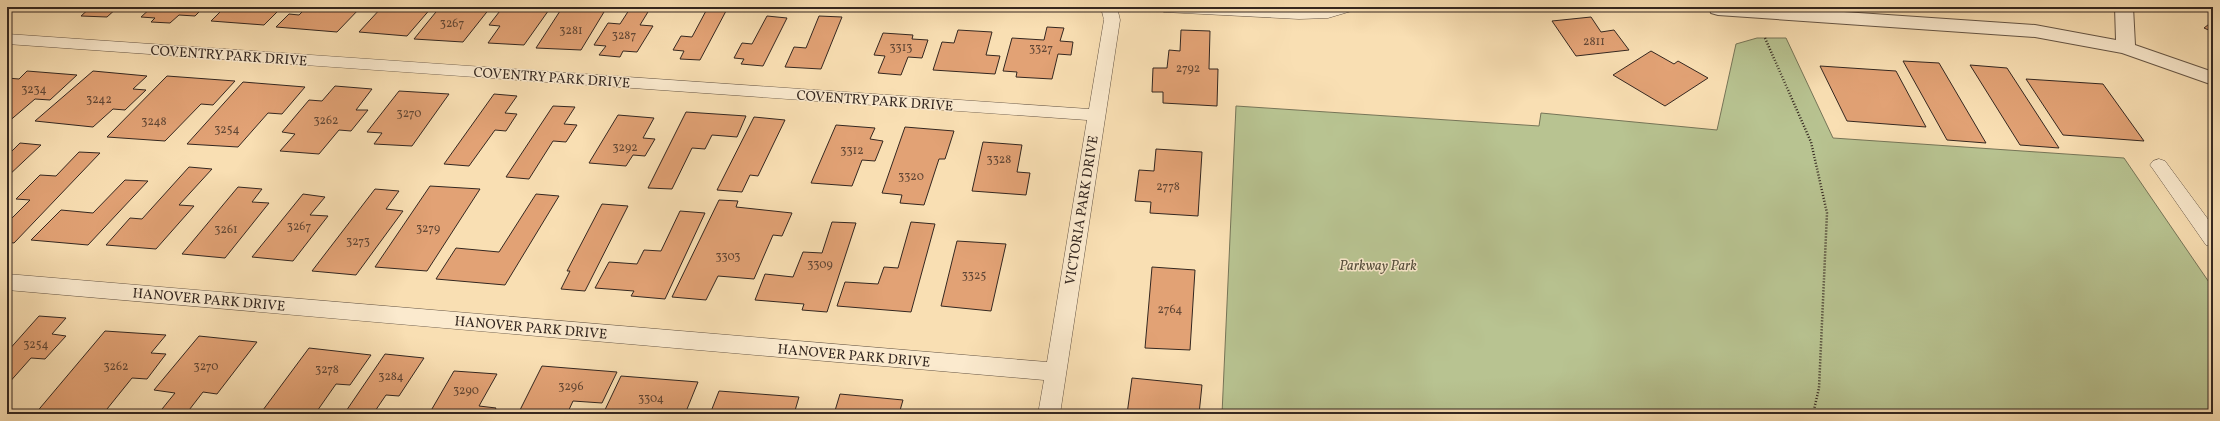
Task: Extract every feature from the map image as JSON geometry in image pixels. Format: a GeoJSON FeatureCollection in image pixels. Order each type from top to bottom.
{"type":"FeatureCollection","features":[{"type":"Feature","properties":{"kind":"street"},"geometry":{"type":"LineString","coordinates":[[2124,7],[2126,48]]}},
{"type":"Feature","properties":{"kind":"street"},"geometry":{"type":"LineString","coordinates":[[1718,8],[1995,27],[2056,34],[2126,48],[2213,79]]}},
{"type":"Feature","properties":{"kind":"lane","name":"VICTORIA PARK DRIVE"},"geometry":{"type":"LineString","coordinates":[[1049,414],[1112,20],[1109,7]]}},
{"type":"Feature","properties":{"kind":"lane"},"geometry":{"type":"LineString","coordinates":[[1164,7],[1299,14],[1328,14],[1349,7]]}},
{"type":"Feature","properties":{"kind":"lane","name":"COVENTRY PARK DRIVE"},"geometry":{"type":"LineString","coordinates":[[7,39],[1097,115]]}},
{"type":"Feature","properties":{"kind":"lane"},"geometry":{"type":"LineString","coordinates":[[2158,165],[2213,240]]}},
{"type":"Feature","properties":{"kind":"lane","name":"HANOVER PARK DRIVE"},"geometry":{"type":"LineString","coordinates":[[7,282],[1056,372]]}},
{"type":"Feature","properties":{"kind":"path"},"geometry":{"type":"LineString","coordinates":[[1763,34],[1810,142],[1827,213],[1819,388],[1813,414]]}},
{"type":"Feature","properties":{"kind":"green space","name":"Parkway Park"},"geometry":{"type":"Polygon","coordinates":[[[1757,38],[1786,38],[1833,138],[2124,158],[2213,288],[2213,414],[1222,414],[1236,106],[1539,126],[1541,113],[1717,130],[1736,44],[1757,38]]]}},
{"type":"Feature","properties":{"kind":"building"},"geometry":{"type":"Polygon","coordinates":[[[91,7],[118,7],[107,17],[81,16],[91,7]]]}},
{"type":"Feature","properties":{"kind":"building"},"geometry":{"type":"Polygon","coordinates":[[[152,7],[204,7],[195,16],[179,15],[170,23],[151,22],[155,18],[141,17],[152,7]]]}},
{"type":"Feature","properties":{"kind":"building"},"geometry":{"type":"Polygon","coordinates":[[[225,7],[282,7],[264,25],[211,21],[225,7]]]}},
{"type":"Feature","properties":{"kind":"building"},"geometry":{"type":"Polygon","coordinates":[[[307,7],[361,7],[337,32],[276,27],[289,14],[299,15],[307,7]]]}},
{"type":"Feature","properties":{"kind":"building"},"geometry":{"type":"Polygon","coordinates":[[[382,7],[432,7],[407,36],[359,32],[382,7]]]}},
{"type":"Feature","properties":{"kind":"building"},"geometry":{"type":"Polygon","coordinates":[[[440,7],[490,8],[463,42],[414,39],[440,7]]]}},
{"type":"Feature","properties":{"kind":"building"},"geometry":{"type":"Polygon","coordinates":[[[503,7],[551,7],[524,45],[488,43],[500,26],[489,25],[503,7]]]}},
{"type":"Feature","properties":{"kind":"building"},"geometry":{"type":"Polygon","coordinates":[[[570,7],[607,7],[581,50],[536,48],[560,11],[568,11],[570,7]]]}},
{"type":"Feature","properties":{"kind":"building"},"geometry":{"type":"Polygon","coordinates":[[[631,7],[651,7],[640,25],[653,26],[637,52],[623,51],[620,57],[599,55],[606,46],[594,45],[608,23],[620,24],[631,7]]]}},
{"type":"Feature","properties":{"kind":"building"},"geometry":{"type":"Polygon","coordinates":[[[707,9],[726,11],[700,60],[680,59],[684,51],[673,50],[681,36],[692,37],[707,9]]]}},
{"type":"Feature","properties":{"kind":"building"},"geometry":{"type":"Polygon","coordinates":[[[767,16],[787,18],[763,66],[741,64],[744,59],[734,58],[742,43],[752,44],[767,16]]]}},
{"type":"Feature","properties":{"kind":"building"},"geometry":{"type":"Polygon","coordinates":[[[819,16],[842,17],[821,69],[785,67],[794,47],[806,48],[819,16]]]}},
{"type":"Feature","properties":{"kind":"building"},"geometry":{"type":"Polygon","coordinates":[[[1591,17],[1601,32],[1614,30],[1629,50],[1576,56],[1552,21],[1591,17]]]}},
{"type":"Feature","properties":{"kind":"building"},"geometry":{"type":"Polygon","coordinates":[[[2213,21],[2213,32],[2204,28],[2213,21]]]}},
{"type":"Feature","properties":{"kind":"building"},"geometry":{"type":"Polygon","coordinates":[[[1047,27],[1064,28],[1060,41],[1073,42],[1071,55],[1058,54],[1052,79],[1016,77],[1017,72],[1003,71],[1012,38],[1044,40],[1047,27]]]}},
{"type":"Feature","properties":{"kind":"building"},"geometry":{"type":"Polygon","coordinates":[[[958,30],[992,32],[986,55],[1000,56],[995,74],[933,70],[942,42],[954,43],[958,30]]]}},
{"type":"Feature","properties":{"kind":"building"},"geometry":{"type":"Polygon","coordinates":[[[1181,30],[1210,31],[1209,69],[1218,69],[1217,106],[1163,103],[1163,92],[1152,92],[1153,68],[1167,68],[1169,50],[1180,51],[1181,30]]]}},
{"type":"Feature","properties":{"kind":"building"},"geometry":{"type":"Polygon","coordinates":[[[883,33],[913,35],[912,39],[928,40],[922,58],[908,57],[901,75],[878,73],[885,56],[874,55],[883,33]]]}},
{"type":"Feature","properties":{"kind":"building"},"geometry":{"type":"Polygon","coordinates":[[[1651,51],[1674,64],[1678,61],[1708,78],[1665,106],[1613,75],[1651,51]]]}},
{"type":"Feature","properties":{"kind":"building"},"geometry":{"type":"Polygon","coordinates":[[[1903,61],[1939,63],[1986,143],[1947,140],[1903,61]]]}},
{"type":"Feature","properties":{"kind":"building"},"geometry":{"type":"Polygon","coordinates":[[[1970,65],[2007,68],[2059,148],[2020,145],[1970,65]]]}},
{"type":"Feature","properties":{"kind":"building"},"geometry":{"type":"Polygon","coordinates":[[[1820,66],[1896,71],[1926,127],[1847,121],[1820,66]]]}},
{"type":"Feature","properties":{"kind":"building"},"geometry":{"type":"Polygon","coordinates":[[[27,71],[77,75],[50,100],[35,99],[7,123],[7,78],[19,79],[27,71]]]}},
{"type":"Feature","properties":{"kind":"building"},"geometry":{"type":"Polygon","coordinates":[[[93,71],[147,76],[133,89],[146,90],[125,110],[113,109],[93,127],[35,121],[93,71]]]}},
{"type":"Feature","properties":{"kind":"building"},"geometry":{"type":"Polygon","coordinates":[[[167,76],[235,81],[213,105],[201,104],[165,141],[107,137],[167,76]]]}},
{"type":"Feature","properties":{"kind":"building"},"geometry":{"type":"Polygon","coordinates":[[[2026,79],[2103,84],[2144,141],[2063,135],[2026,79]]]}},
{"type":"Feature","properties":{"kind":"building"},"geometry":{"type":"Polygon","coordinates":[[[243,82],[305,87],[282,114],[268,113],[238,147],[187,144],[243,82]]]}},
{"type":"Feature","properties":{"kind":"building"},"geometry":{"type":"Polygon","coordinates":[[[335,86],[372,89],[356,110],[368,110],[351,131],[339,130],[319,154],[280,151],[295,134],[282,132],[309,100],[322,101],[335,86]]]}},
{"type":"Feature","properties":{"kind":"building"},"geometry":{"type":"Polygon","coordinates":[[[399,91],[449,94],[412,146],[374,144],[382,133],[367,132],[399,91]]]}},
{"type":"Feature","properties":{"kind":"building"},"geometry":{"type":"Polygon","coordinates":[[[494,94],[517,96],[505,113],[517,114],[506,131],[495,130],[469,166],[444,164],[494,94]]]}},
{"type":"Feature","properties":{"kind":"building"},"geometry":{"type":"Polygon","coordinates":[[[553,106],[575,107],[564,124],[577,125],[566,142],[553,141],[529,179],[506,177],[553,106]]]}},
{"type":"Feature","properties":{"kind":"building"},"geometry":{"type":"Polygon","coordinates":[[[686,112],[746,116],[737,137],[712,135],[705,149],[692,148],[672,189],[648,188],[686,112]]]}},
{"type":"Feature","properties":{"kind":"building"},"geometry":{"type":"Polygon","coordinates":[[[618,115],[654,118],[643,138],[655,139],[645,156],[633,155],[626,166],[589,163],[618,115]]]}},
{"type":"Feature","properties":{"kind":"building"},"geometry":{"type":"Polygon","coordinates":[[[754,117],[785,120],[758,176],[750,175],[742,192],[717,190],[754,117]]]}},
{"type":"Feature","properties":{"kind":"building"},"geometry":{"type":"Polygon","coordinates":[[[836,125],[875,128],[870,139],[883,141],[875,161],[862,160],[852,186],[811,183],[836,125]]]}},
{"type":"Feature","properties":{"kind":"building"},"geometry":{"type":"Polygon","coordinates":[[[905,127],[954,131],[945,159],[939,159],[924,205],[900,203],[902,195],[882,193],[905,127]]]}},
{"type":"Feature","properties":{"kind":"building"},"geometry":{"type":"Polygon","coordinates":[[[983,142],[1022,145],[1017,172],[1030,173],[1026,195],[972,191],[983,142]]]}},
{"type":"Feature","properties":{"kind":"building"},"geometry":{"type":"Polygon","coordinates":[[[20,143],[41,145],[7,177],[7,156],[20,143]]]}},
{"type":"Feature","properties":{"kind":"building"},"geometry":{"type":"Polygon","coordinates":[[[1156,149],[1202,152],[1198,216],[1150,213],[1151,202],[1135,201],[1139,170],[1154,171],[1156,149]]]}},
{"type":"Feature","properties":{"kind":"building"},"geometry":{"type":"Polygon","coordinates":[[[79,152],[100,153],[14,243],[7,242],[7,223],[30,200],[16,199],[40,175],[56,176],[79,152]]]}},
{"type":"Feature","properties":{"kind":"building"},"geometry":{"type":"Polygon","coordinates":[[[189,167],[212,169],[179,205],[194,206],[156,249],[106,245],[130,218],[142,219],[189,167]]]}},
{"type":"Feature","properties":{"kind":"building"},"geometry":{"type":"Polygon","coordinates":[[[125,180],[148,181],[88,245],[31,240],[61,210],[93,213],[125,180]]]}},
{"type":"Feature","properties":{"kind":"building"},"geometry":{"type":"Polygon","coordinates":[[[430,186],[480,189],[427,271],[375,267],[430,186]]]}},
{"type":"Feature","properties":{"kind":"building"},"geometry":{"type":"Polygon","coordinates":[[[238,187],[262,189],[252,202],[269,203],[225,258],[182,254],[238,187]]]}},
{"type":"Feature","properties":{"kind":"building"},"geometry":{"type":"Polygon","coordinates":[[[375,189],[399,191],[386,209],[403,211],[356,275],[312,271],[375,189]]]}},
{"type":"Feature","properties":{"kind":"building"},"geometry":{"type":"Polygon","coordinates":[[[303,194],[325,197],[310,215],[328,216],[293,261],[252,257],[303,194]]]}},
{"type":"Feature","properties":{"kind":"building"},"geometry":{"type":"Polygon","coordinates":[[[536,194],[559,196],[505,285],[436,279],[456,248],[499,252],[536,194]]]}},
{"type":"Feature","properties":{"kind":"building"},"geometry":{"type":"Polygon","coordinates":[[[719,200],[738,201],[736,207],[792,213],[782,236],[773,235],[754,279],[718,276],[706,300],[672,297],[719,200]]]}},
{"type":"Feature","properties":{"kind":"building"},"geometry":{"type":"Polygon","coordinates":[[[602,204],[628,206],[585,291],[561,289],[570,271],[567,271],[602,204]]]}},
{"type":"Feature","properties":{"kind":"building"},"geometry":{"type":"Polygon","coordinates":[[[680,211],[705,213],[665,299],[631,296],[634,291],[595,288],[609,262],[637,264],[644,250],[661,251],[680,211]]]}},
{"type":"Feature","properties":{"kind":"building"},"geometry":{"type":"Polygon","coordinates":[[[832,222],[856,223],[827,312],[802,310],[804,304],[755,300],[765,274],[793,277],[803,252],[822,253],[832,222]]]}},
{"type":"Feature","properties":{"kind":"building"},"geometry":{"type":"Polygon","coordinates":[[[911,222],[935,224],[911,312],[837,306],[845,282],[878,284],[884,267],[898,268],[911,222]]]}},
{"type":"Feature","properties":{"kind":"building"},"geometry":{"type":"Polygon","coordinates":[[[957,241],[1006,244],[991,311],[941,306],[957,241]]]}},
{"type":"Feature","properties":{"kind":"building"},"geometry":{"type":"Polygon","coordinates":[[[1152,267],[1195,270],[1190,350],[1145,348],[1152,267]]]}},
{"type":"Feature","properties":{"kind":"building"},"geometry":{"type":"Polygon","coordinates":[[[39,316],[66,318],[52,334],[66,336],[45,359],[31,358],[7,385],[7,352],[39,316]]]}},
{"type":"Feature","properties":{"kind":"building"},"geometry":{"type":"Polygon","coordinates":[[[105,331],[166,335],[151,353],[166,354],[147,379],[132,378],[103,414],[35,414],[105,331]]]}},
{"type":"Feature","properties":{"kind":"building"},"geometry":{"type":"Polygon","coordinates":[[[199,336],[257,342],[217,394],[203,392],[186,414],[158,414],[175,393],[154,390],[199,336]]]}},
{"type":"Feature","properties":{"kind":"building"},"geometry":{"type":"Polygon","coordinates":[[[309,348],[371,355],[350,385],[336,384],[315,414],[260,414],[309,348]]]}},
{"type":"Feature","properties":{"kind":"building"},"geometry":{"type":"Polygon","coordinates":[[[385,354],[424,358],[399,396],[386,395],[373,414],[344,414],[385,354]]]}},
{"type":"Feature","properties":{"kind":"building"},"geometry":{"type":"Polygon","coordinates":[[[542,366],[617,372],[602,403],[573,401],[567,414],[518,414],[542,366]]]}},
{"type":"Feature","properties":{"kind":"building"},"geometry":{"type":"Polygon","coordinates":[[[454,371],[497,374],[479,406],[496,408],[493,414],[429,414],[454,371]]]}},
{"type":"Feature","properties":{"kind":"building"},"geometry":{"type":"Polygon","coordinates":[[[621,376],[698,382],[685,414],[603,414],[621,376]]]}},
{"type":"Feature","properties":{"kind":"building"},"geometry":{"type":"Polygon","coordinates":[[[1132,378],[1202,385],[1199,414],[1127,414],[1132,378]]]}},
{"type":"Feature","properties":{"kind":"building"},"geometry":{"type":"Polygon","coordinates":[[[719,391],[799,397],[794,414],[710,414],[719,391]]]}},
{"type":"Feature","properties":{"kind":"building"},"geometry":{"type":"Polygon","coordinates":[[[840,394],[903,400],[899,414],[834,414],[840,394]]]}},
{"type":"Feature","properties":{"kind":"building"},"geometry":{"type":"Polygon","coordinates":[[[924,410],[963,414],[923,414],[924,410]]]}}]}
